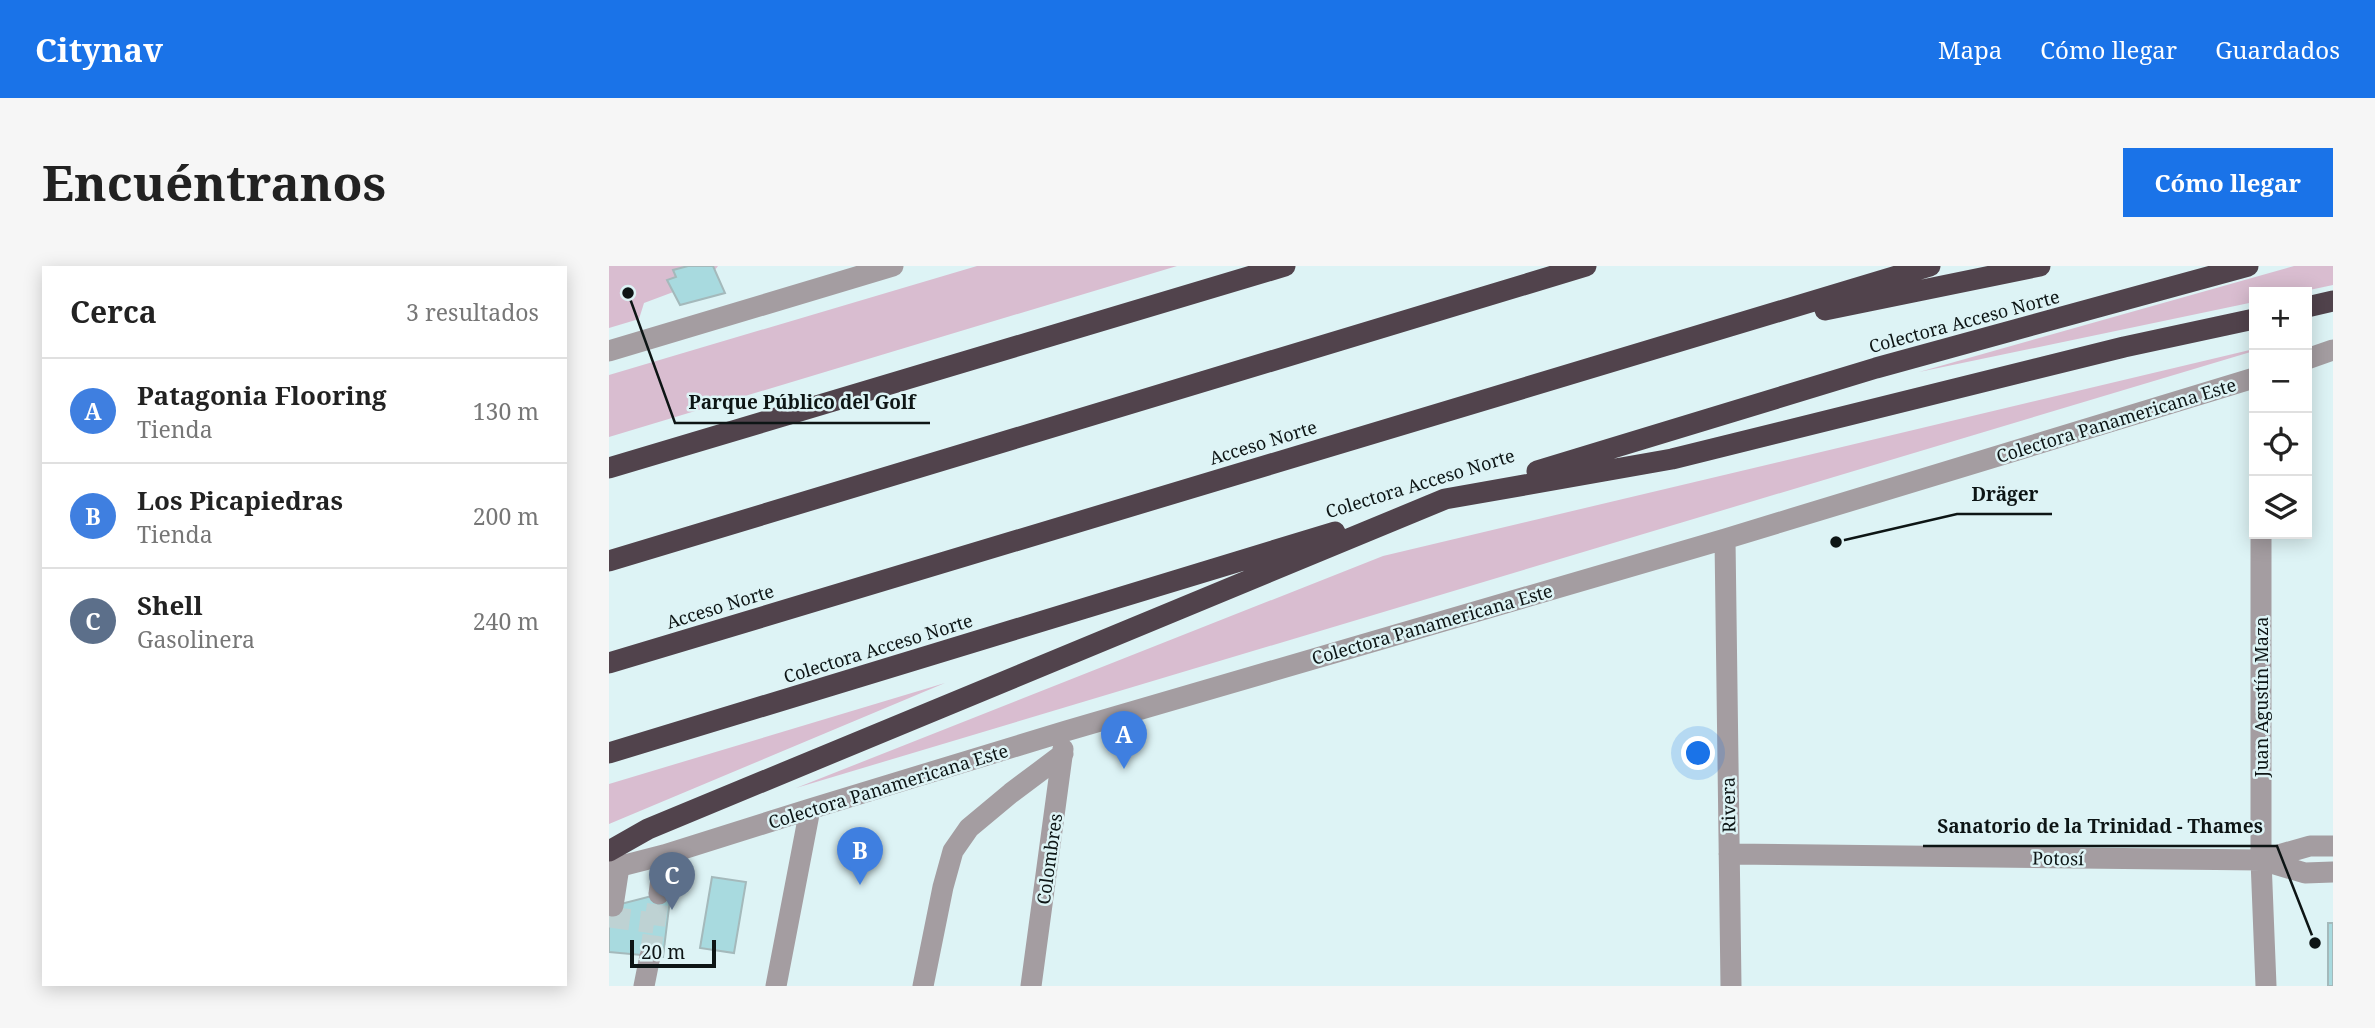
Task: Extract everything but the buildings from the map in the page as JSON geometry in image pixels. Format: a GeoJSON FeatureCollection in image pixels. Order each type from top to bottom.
{"type":"FeatureCollection","features":[{"type":"Feature","properties":{"kind":"highway"},"geometry":{"type":"LineString","coordinates":[[609,468],[1285,266]]}},
{"type":"Feature","properties":{"kind":"highway"},"geometry":{"type":"LineString","coordinates":[[609,561],[1586,266]]}},
{"type":"Feature","properties":{"kind":"highway","name":"Acceso Norte"},"geometry":{"type":"LineString","coordinates":[[609,663],[1930,266]]}},
{"type":"Feature","properties":{"kind":"highway"},"geometry":{"type":"LineString","coordinates":[[1689,338],[2041,266]]}},
{"type":"Feature","properties":{"kind":"highway","name":"Colectora Acceso Norte"},"geometry":{"type":"LineString","coordinates":[[609,753],[1876,368],[2248,266]]}},
{"type":"Feature","properties":{"kind":"highway"},"geometry":{"type":"LineString","coordinates":[[2312,306],[2333,301]]}},
{"type":"Feature","properties":{"kind":"highway"},"geometry":{"type":"LineString","coordinates":[[612,863],[648,830],[1445,499],[1672,459],[2124,347],[2249,320]]}},
{"type":"Feature","properties":{"kind":"street"},"geometry":{"type":"LineString","coordinates":[[609,351],[893,266]]}},
{"type":"Feature","properties":{"kind":"street"},"geometry":{"type":"LineString","coordinates":[[2312,357],[2333,350]]}},
{"type":"Feature","properties":{"kind":"street","name":"Colectora Panamericana Este"},"geometry":{"type":"LineString","coordinates":[[612,863],[664,855],[1066,732],[1725,539],[2249,380]]}},
{"type":"Feature","properties":{"kind":"street","name":"Rivera"},"geometry":{"type":"LineString","coordinates":[[1725,539],[1731,986]]}},
{"type":"Feature","properties":{"kind":"street","name":"Juan Agustín Maza"},"geometry":{"type":"LineString","coordinates":[[2261,539],[2261,860],[2266,986]]}},
{"type":"Feature","properties":{"kind":"street","name":"Colombres"},"geometry":{"type":"LineString","coordinates":[[1031,986],[1066,732]]}},
{"type":"Feature","properties":{"kind":"street"},"geometry":{"type":"LineString","coordinates":[[923,986],[953,851],[969,828],[1063,754]]}},
{"type":"Feature","properties":{"kind":"street"},"geometry":{"type":"LineString","coordinates":[[776,986],[810,809]]}},
{"type":"Feature","properties":{"kind":"street","name":"Potosí"},"geometry":{"type":"LineString","coordinates":[[2261,860],[2310,846],[2333,846]]}},
{"type":"Feature","properties":{"kind":"street","name":"Potosí"},"geometry":{"type":"LineString","coordinates":[[1729,854],[2261,860],[2305,873],[2333,872]]}},
{"type":"Feature","properties":{"kind":"street"},"geometry":{"type":"LineString","coordinates":[[659,894],[664,855]]}},
{"type":"Feature","properties":{"kind":"street"},"geometry":{"type":"LineString","coordinates":[[612,863],[613,906]]}},
{"type":"Feature","properties":{"kind":"street"},"geometry":{"type":"LineString","coordinates":[[644,986],[650,956]]}},
{"type":"Feature","properties":{"kind":"shaded area"},"geometry":{"type":"Polygon","coordinates":[[[609,266],[718,266],[708,279],[644,303],[639,319],[609,328],[609,266]]]}},
{"type":"Feature","properties":{"kind":"shaded area"},"geometry":{"type":"Polygon","coordinates":[[[977,266],[1177,266],[609,437],[609,375],[977,266]]]}},
{"type":"Feature","properties":{"kind":"shaded area"},"geometry":{"type":"Polygon","coordinates":[[[2294,266],[2333,266],[2333,285],[2312,289],[2312,287],[2249,287],[2249,303],[1919,372],[2294,266]]]}},
{"type":"Feature","properties":{"kind":"shaded area"},"geometry":{"type":"Polygon","coordinates":[[[2249,350],[2249,352],[796,788],[1383,556],[2249,350]]]}},
{"type":"Feature","properties":{"kind":"shaded area"},"geometry":{"type":"Polygon","coordinates":[[[945,683],[609,824],[609,784],[945,683]]]}},
{"type":"Feature","properties":{"kind":"tunnel"},"geometry":{"type":"LineString","coordinates":[[650,956],[659,894]]}},
{"type":"Feature","properties":{"kind":"tunnel"},"geometry":{"type":"LineString","coordinates":[[609,917],[654,923]]}},
{"type":"Feature","properties":{"kind":"place","name":"Parque Público del Golf"},"geometry":{"type":"Point","coordinates":[628,293]}},
{"type":"Feature","properties":{"kind":"place","name":"Dräger"},"geometry":{"type":"Point","coordinates":[1836,542]}},
{"type":"Feature","properties":{"kind":"place","name":"Patagonia Flooring"},"geometry":{"type":"Point","coordinates":[1124,769]}},
{"type":"Feature","properties":{"kind":"place","name":"Los Picapiedras"},"geometry":{"type":"Point","coordinates":[860,885]}},
{"type":"Feature","properties":{"kind":"place","name":"Shell"},"geometry":{"type":"Point","coordinates":[672,910]}},
{"type":"Feature","properties":{"kind":"place","name":"Sanatorio de la Trinidad - Thames"},"geometry":{"type":"Point","coordinates":[2315,943]}}]}
